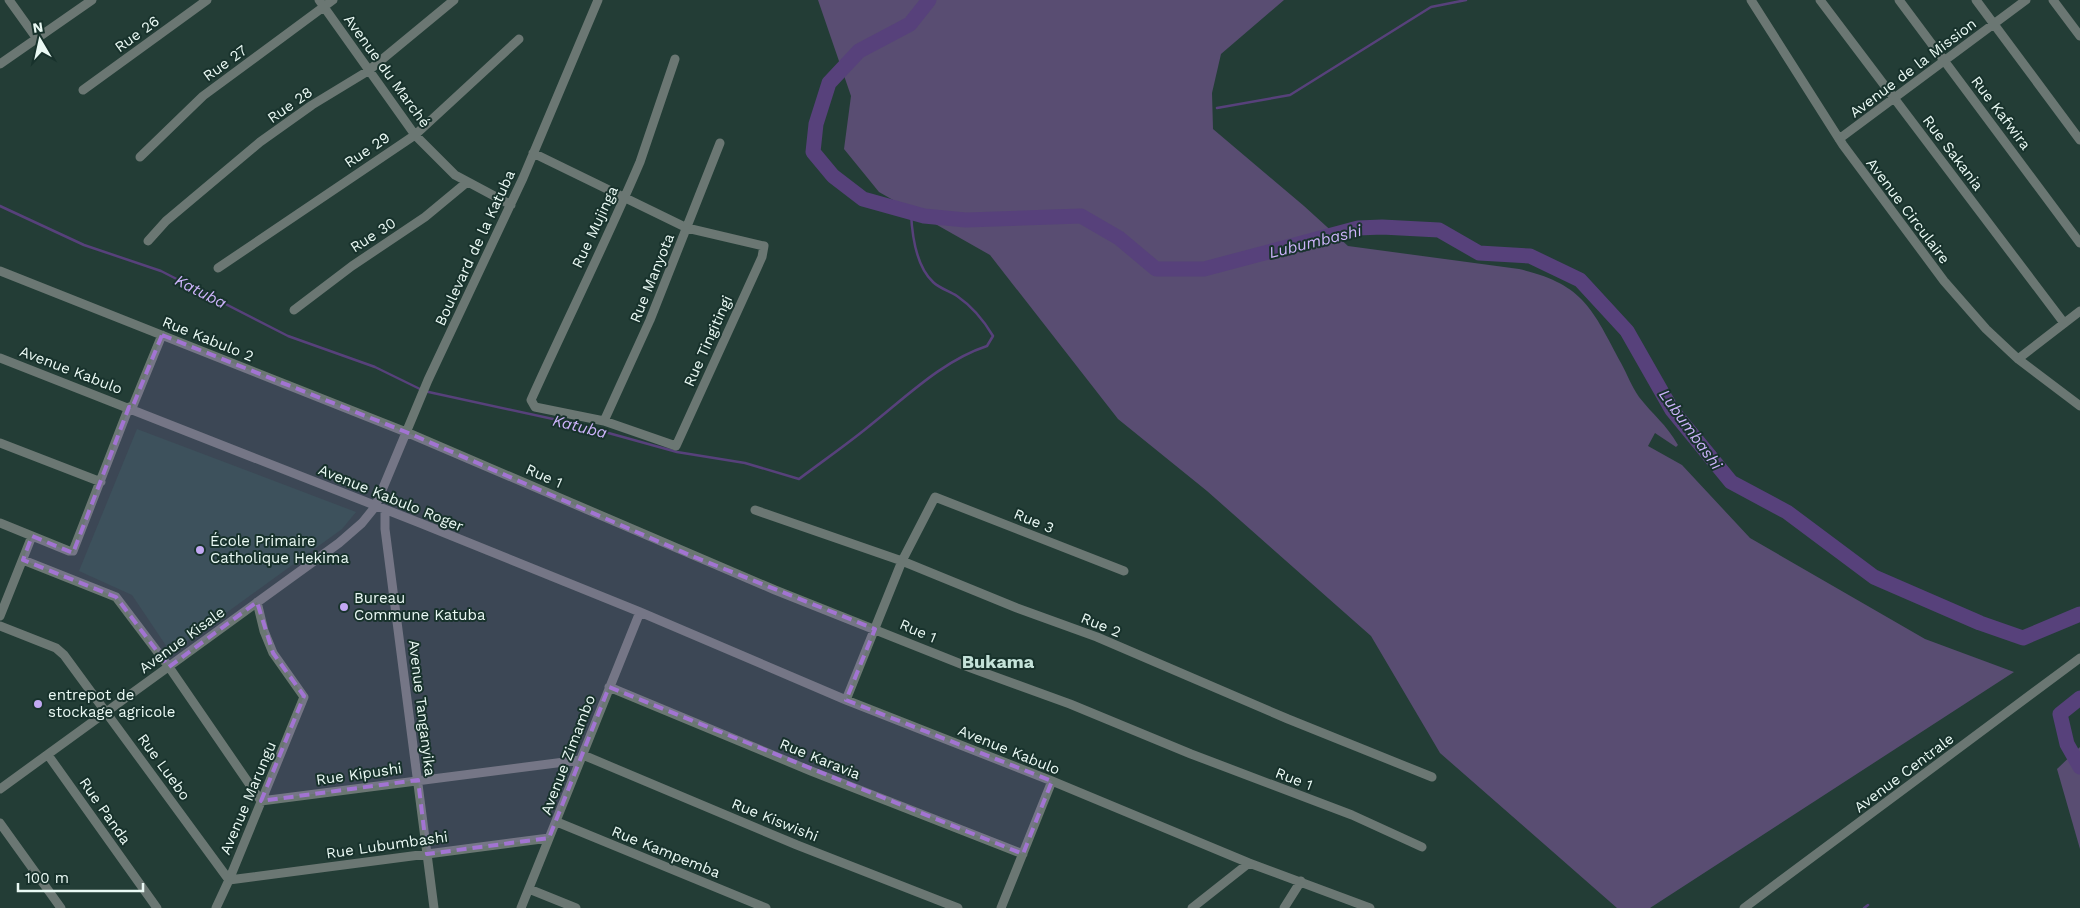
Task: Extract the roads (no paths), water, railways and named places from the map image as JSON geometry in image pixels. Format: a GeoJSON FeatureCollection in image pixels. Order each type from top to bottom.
{"type":"FeatureCollection","features":[{"type":"Feature","properties":{"kind":"street"},"geometry":{"type":"LineString","coordinates":[[9,0],[37,39]]}},
{"type":"Feature","properties":{"kind":"street"},"geometry":{"type":"LineString","coordinates":[[0,64],[92,0]]}},
{"type":"Feature","properties":{"kind":"street","name":"Rue 26"},"geometry":{"type":"LineString","coordinates":[[83,90],[208,0]]}},
{"type":"Feature","properties":{"kind":"street","name":"Rue 27"},"geometry":{"type":"LineString","coordinates":[[140,157],[204,96],[322,4],[333,0]]}},
{"type":"Feature","properties":{"kind":"street","name":"Rue 28"},"geometry":{"type":"LineString","coordinates":[[148,241],[166,221],[260,142],[312,105],[368,71],[454,0]]}},
{"type":"Feature","properties":{"kind":"street","name":"Boulevard de la Katuba"},"geometry":{"type":"LineString","coordinates":[[375,507],[428,380],[511,205],[598,0]]}},
{"type":"Feature","properties":{"kind":"street","name":"Avenue Circulaire"},"geometry":{"type":"LineString","coordinates":[[1751,0],[1839,139],[1944,281],[1986,330],[2018,359],[2080,406]]}},
{"type":"Feature","properties":{"kind":"street","name":"Rue Sakania"},"geometry":{"type":"LineString","coordinates":[[1820,0],[1893,98],[1919,128],[2064,322]]}},
{"type":"Feature","properties":{"kind":"street","name":"Rue Kafwira"},"geometry":{"type":"LineString","coordinates":[[1899,0],[2080,243]]}},
{"type":"Feature","properties":{"kind":"street"},"geometry":{"type":"LineString","coordinates":[[1976,0],[2080,140]]}},
{"type":"Feature","properties":{"kind":"street","name":"Avenue de la Mission"},"geometry":{"type":"LineString","coordinates":[[1839,139],[2026,0]]}},
{"type":"Feature","properties":{"kind":"street"},"geometry":{"type":"LineString","coordinates":[[2053,0],[2080,36]]}},
{"type":"Feature","properties":{"kind":"street","name":"Avenue du Marché"},"geometry":{"type":"LineString","coordinates":[[322,4],[415,135],[455,175],[466,183],[511,205]]}},
{"type":"Feature","properties":{"kind":"street","name":"Rue 29"},"geometry":{"type":"LineString","coordinates":[[218,268],[415,135],[519,39]]}},
{"type":"Feature","properties":{"kind":"street","name":"Rue Mujinga"},"geometry":{"type":"LineString","coordinates":[[604,421],[535,407],[531,403],[640,162],[675,59]]}},
{"type":"Feature","properties":{"kind":"street","name":"Rue Manyota"},"geometry":{"type":"LineString","coordinates":[[604,421],[650,320],[720,143]]}},
{"type":"Feature","properties":{"kind":"street"},"geometry":{"type":"LineString","coordinates":[[533,153],[687,228]]}},
{"type":"Feature","properties":{"kind":"street","name":"Rue 30"},"geometry":{"type":"LineString","coordinates":[[294,310],[352,266],[425,218],[466,183]]}},
{"type":"Feature","properties":{"kind":"street","name":"Rue Tingitingi"},"geometry":{"type":"LineString","coordinates":[[604,421],[676,446],[762,257],[764,246],[687,228]]}},
{"type":"Feature","properties":{"kind":"street","name":"Rue Kabulo 2"},"geometry":{"type":"LineString","coordinates":[[0,271],[406,432]]}},
{"type":"Feature","properties":{"kind":"street"},"geometry":{"type":"LineString","coordinates":[[2018,359],[2080,311]]}},
{"type":"Feature","properties":{"kind":"street"},"geometry":{"type":"LineString","coordinates":[[0,523],[73,551],[130,408],[162,335]]}},
{"type":"Feature","properties":{"kind":"street","name":"Avenue Kabulo"},"geometry":{"type":"LineString","coordinates":[[0,358],[130,408]]}},
{"type":"Feature","properties":{"kind":"street","name":"Avenue Kabulo Roger"},"geometry":{"type":"LineString","coordinates":[[130,408],[640,612]]}},
{"type":"Feature","properties":{"kind":"street","name":"Rue 1"},"geometry":{"type":"LineString","coordinates":[[406,432],[692,556],[971,668],[1070,704],[1191,754],[1352,816],[1422,847]]}},
{"type":"Feature","properties":{"kind":"street"},"geometry":{"type":"LineString","coordinates":[[0,443],[101,482]]}},
{"type":"Feature","properties":{"kind":"street","name":"Rue 3"},"geometry":{"type":"LineString","coordinates":[[902,561],[935,497],[1124,571]]}},
{"type":"Feature","properties":{"kind":"street","name":"Avenue Kisale"},"geometry":{"type":"LineString","coordinates":[[0,789],[107,713],[351,533],[375,507]]}},
{"type":"Feature","properties":{"kind":"street","name":"Rue 2"},"geometry":{"type":"LineString","coordinates":[[755,510],[902,561],[1017,608],[1097,637],[1288,719],[1432,777]]}},
{"type":"Feature","properties":{"kind":"street","name":"Avenue Tanganyika"},"geometry":{"type":"LineString","coordinates":[[386,511],[385,529],[434,908]]}},
{"type":"Feature","properties":{"kind":"street"},"geometry":{"type":"LineString","coordinates":[[0,616],[3,600],[23,560],[32,536]]}},
{"type":"Feature","properties":{"kind":"street"},"geometry":{"type":"LineString","coordinates":[[23,560],[116,597],[169,667],[261,801]]}},
{"type":"Feature","properties":{"kind":"street"},"geometry":{"type":"LineString","coordinates":[[846,700],[902,561]]}},
{"type":"Feature","properties":{"kind":"street","name":"Avenue Marungu"},"geometry":{"type":"LineString","coordinates":[[216,908],[304,697],[273,653],[264,631],[258,602]]}},
{"type":"Feature","properties":{"kind":"street","name":"Avenue Kabulo"},"geometry":{"type":"LineString","coordinates":[[640,612],[846,700],[1052,781],[1249,863],[1370,908]]}},
{"type":"Feature","properties":{"kind":"street","name":"Avenue Zimambo"},"geometry":{"type":"LineString","coordinates":[[521,908],[640,612]]}},
{"type":"Feature","properties":{"kind":"street","name":"Rue Luebo"},"geometry":{"type":"LineString","coordinates":[[0,626],[60,651],[229,880]]}},
{"type":"Feature","properties":{"kind":"street","name":"Avenue Centrale"},"geometry":{"type":"LineString","coordinates":[[1744,908],[2080,658]]}},
{"type":"Feature","properties":{"kind":"street","name":"Rue Karavia"},"geometry":{"type":"LineString","coordinates":[[609,688],[810,771],[1022,854]]}},
{"type":"Feature","properties":{"kind":"street","name":"Rue Panda"},"geometry":{"type":"LineString","coordinates":[[48,754],[157,908]]}},
{"type":"Feature","properties":{"kind":"street","name":"Rue Kipushi"},"geometry":{"type":"LineString","coordinates":[[261,801],[581,758]]}},
{"type":"Feature","properties":{"kind":"street","name":"Rue Kiswishi"},"geometry":{"type":"LineString","coordinates":[[581,758],[958,908]]}},
{"type":"Feature","properties":{"kind":"street"},"geometry":{"type":"LineString","coordinates":[[1001,908],[1052,781]]}},
{"type":"Feature","properties":{"kind":"street","name":"Rue Kampemba"},"geometry":{"type":"LineString","coordinates":[[557,822],[766,908]]}},
{"type":"Feature","properties":{"kind":"street"},"geometry":{"type":"LineString","coordinates":[[0,823],[62,908]]}},
{"type":"Feature","properties":{"kind":"street","name":"Rue Lubumbashi"},"geometry":{"type":"LineString","coordinates":[[229,880],[549,838]]}},
{"type":"Feature","properties":{"kind":"street"},"geometry":{"type":"LineString","coordinates":[[1196,907],[1249,863]]}},
{"type":"Feature","properties":{"kind":"street"},"geometry":{"type":"LineString","coordinates":[[1284,908],[1301,881]]}},
{"type":"Feature","properties":{"kind":"street"},"geometry":{"type":"LineString","coordinates":[[529,888],[576,908]]}},
{"type":"Feature","properties":{"kind":"waterway","name":"Lubumbashi"},"geometry":{"type":"LineString","coordinates":[[929,0],[910,24],[859,51],[829,83],[816,124],[813,152],[833,176],[863,199],[924,216],[966,220],[1081,216],[1119,238],[1156,269],[1204,269],[1358,228],[1382,227],[1439,230],[1479,253],[1530,256],[1580,280],[1627,331],[1672,410],[1731,482],[1787,512],[1874,577],[1980,623],[2023,638],[2080,614]]}},
{"type":"Feature","properties":{"kind":"waterway"},"geometry":{"type":"LineString","coordinates":[[1217,108],[1290,95],[1431,7],[1466,0]]}},
{"type":"Feature","properties":{"kind":"waterway","name":"Katuba"},"geometry":{"type":"LineString","coordinates":[[0,206],[84,245],[161,271],[288,336],[375,367],[424,391],[576,424],[677,452],[745,463],[799,479],[855,438],[927,379],[956,360],[987,346],[993,336],[968,304],[935,284],[927,275],[916,250],[911,213]]}},
{"type":"Feature","properties":{"kind":"waterway","name":"Lubumbashi"},"geometry":{"type":"LineString","coordinates":[[2080,698],[2060,714],[2067,744],[2080,767]]}},
{"type":"Feature","properties":{"kind":"waterway"},"geometry":{"type":"LineString","coordinates":[[1864,908],[1868,905]]}},
{"type":"Feature","properties":{"kind":"place","name":"École Primaire Catholique Hekima"},"geometry":{"type":"Point","coordinates":[200,550]}},
{"type":"Feature","properties":{"kind":"place","name":"Bureau Commune Katuba"},"geometry":{"type":"Point","coordinates":[344,607]}},
{"type":"Feature","properties":{"kind":"place","name":"entrepot de stockage agricole"},"geometry":{"type":"Point","coordinates":[38,704]}},
{"type":"Feature","properties":{"kind":"district","name":"Bukama"},"geometry":{"type":"Point","coordinates":[998,662]}}]}
